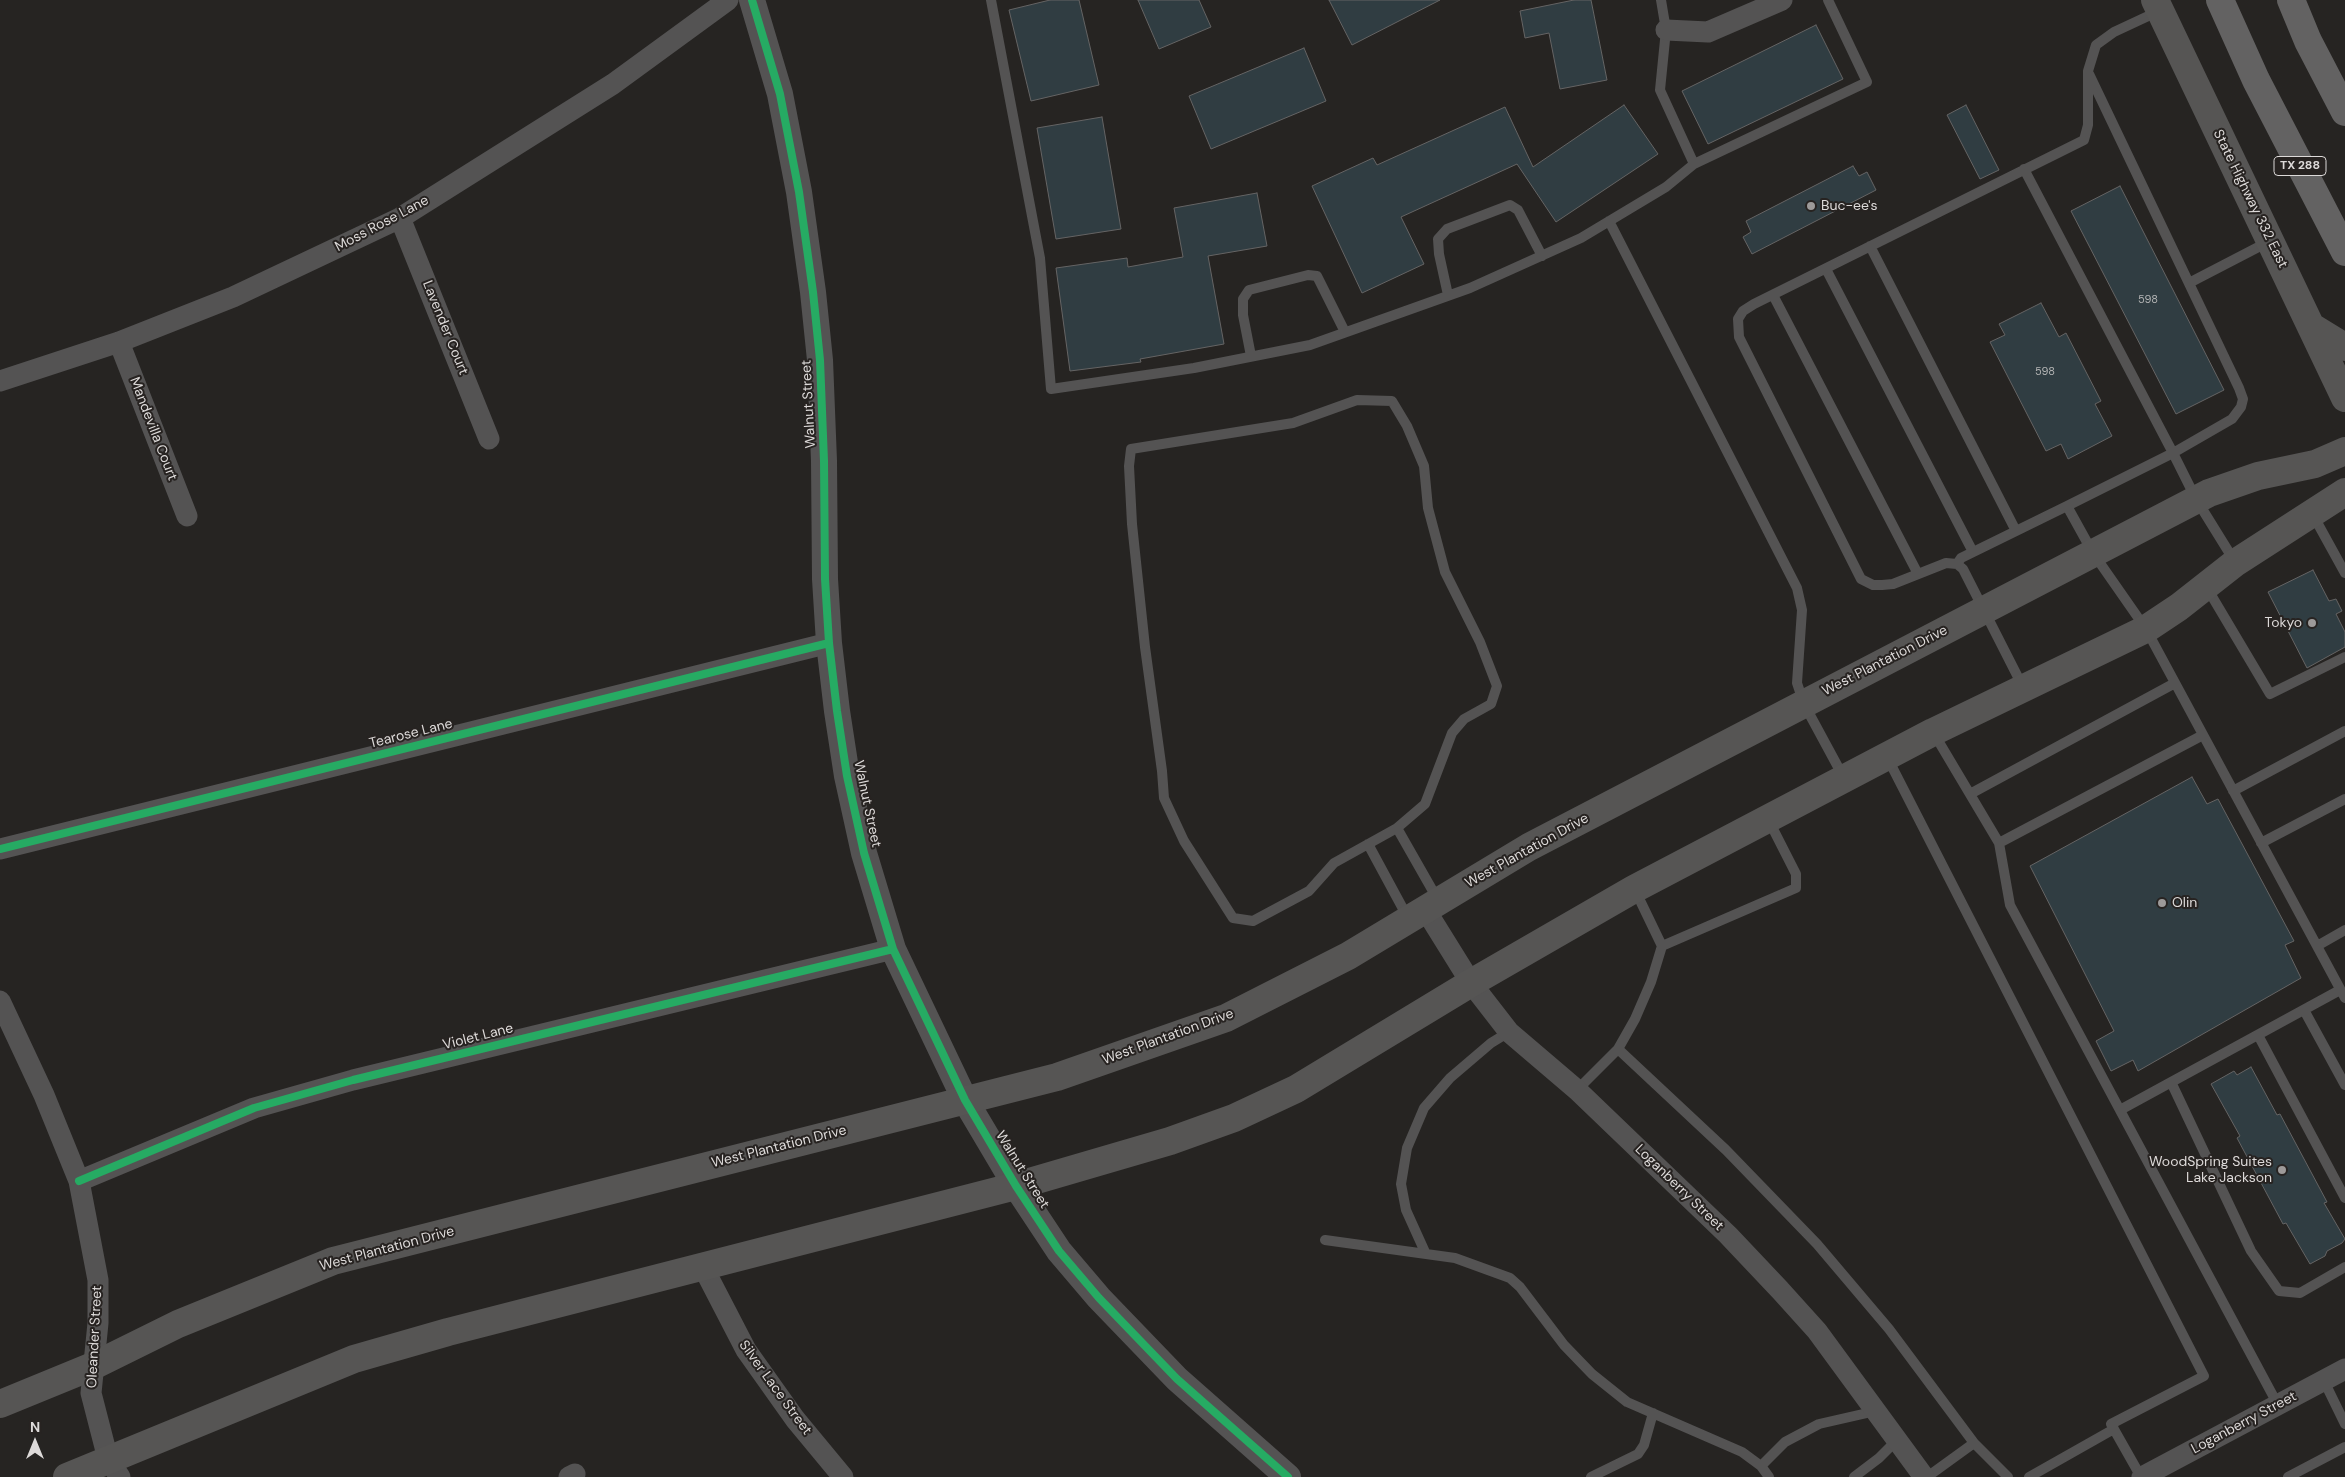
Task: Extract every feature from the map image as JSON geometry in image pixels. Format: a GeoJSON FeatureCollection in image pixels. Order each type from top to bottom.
{"type":"FeatureCollection","features":[{"type":"Feature","properties":{"kind":"highway","name":"TX 288"},"geometry":{"type":"LineString","coordinates":[[2220,0],[2256,80],[2345,252]]}},
{"type":"Feature","properties":{"kind":"highway"},"geometry":{"type":"LineString","coordinates":[[2291,0],[2308,41],[2345,112]]}},
{"type":"Feature","properties":{"kind":"main road","name":"State Highway 332 East"},"geometry":{"type":"LineString","coordinates":[[2157,6],[2345,398]]}},
{"type":"Feature","properties":{"kind":"main road"},"geometry":{"type":"LineString","coordinates":[[2312,327],[2345,347]]}},
{"type":"Feature","properties":{"kind":"main road","name":"West Plantation Drive"},"geometry":{"type":"LineString","coordinates":[[0,1404],[93,1366],[178,1324],[333,1261],[1058,1076],[1226,1018],[1348,956],[1529,847],[2196,499],[2258,476],[2315,464],[2345,451]]}},
{"type":"Feature","properties":{"kind":"main road"},"geometry":{"type":"LineString","coordinates":[[67,1477],[114,1468],[354,1359],[448,1332],[1016,1186],[1170,1141],[1234,1118],[1296,1089],[1471,983],[1634,889],[1933,732],[2146,629],[2179,607],[2235,563],[2345,492]]}},
{"type":"Feature","properties":{"kind":"street","name":"Moss Rose Lane"},"geometry":{"type":"LineString","coordinates":[[0,381],[119,342],[233,297],[400,218],[612,84],[728,0]]}},
{"type":"Feature","properties":{"kind":"street","name":"Walnut Street"},"geometry":{"type":"LineString","coordinates":[[752,0],[780,94],[799,192],[813,292],[820,360],[824,461],[825,579],[829,643],[847,776],[864,853],[893,949],[965,1100],[1016,1186],[1059,1250],[1099,1298],[1176,1379],[1288,1477]]}},
{"type":"Feature","properties":{"kind":"street"},"geometry":{"type":"LineString","coordinates":[[1666,30],[1708,32],[1782,0]]}},
{"type":"Feature","properties":{"kind":"street","name":"Lavender Court"},"geometry":{"type":"LineString","coordinates":[[400,218],[489,439]]}},
{"type":"Feature","properties":{"kind":"street","name":"Mandevilla Court"},"geometry":{"type":"LineString","coordinates":[[119,342],[187,516]]}},
{"type":"Feature","properties":{"kind":"street","name":"Tearose Lane"},"geometry":{"type":"LineString","coordinates":[[0,849],[829,643]]}},
{"type":"Feature","properties":{"kind":"street","name":"Loganberry Street"},"geometry":{"type":"LineString","coordinates":[[1424,910],[1471,983],[1509,1032],[1577,1090],[1728,1236],[1780,1290],[1817,1331],[1926,1477]]}},
{"type":"Feature","properties":{"kind":"street","name":"Violet Lane"},"geometry":{"type":"LineString","coordinates":[[79,1181],[254,1108],[353,1080],[893,949]]}},
{"type":"Feature","properties":{"kind":"street","name":"Oleander Street"},"geometry":{"type":"LineString","coordinates":[[0,1001],[44,1095],[79,1181],[98,1280],[98,1323],[91,1393],[114,1468]]}},
{"type":"Feature","properties":{"kind":"street","name":"Silver Lace Street"},"geometry":{"type":"LineString","coordinates":[[703,1267],[746,1350],[795,1419],[843,1477]]}},
{"type":"Feature","properties":{"kind":"street","name":"Loganberry Street"},"geometry":{"type":"LineString","coordinates":[[2142,1477],[2345,1369]]}},
{"type":"Feature","properties":{"kind":"lane"},"geometry":{"type":"LineString","coordinates":[[991,0],[1040,258],[1051,390],[1310,345],[1448,296],[1581,238],[1666,187],[1694,164],[1868,82],[1828,0]]}},
{"type":"Feature","properties":{"kind":"lane"},"geometry":{"type":"LineString","coordinates":[[1661,0],[1666,30],[1660,90],[1694,164]]}},
{"type":"Feature","properties":{"kind":"lane"},"geometry":{"type":"LineString","coordinates":[[2024,688],[1962,569],[1957,564],[1946,563],[1882,585],[1873,585],[1861,579],[1739,336],[1737,326],[1743,312],[1773,294],[2084,140],[2087,136],[2088,71],[2096,45],[2101,40],[2157,6]]}},
{"type":"Feature","properties":{"kind":"lane"},"geometry":{"type":"LineString","coordinates":[[1957,564],[1961,558],[2173,453],[2232,419],[2238,413],[2243,399],[2088,71]]}},
{"type":"Feature","properties":{"kind":"lane"},"geometry":{"type":"LineString","coordinates":[[2024,170],[2196,499],[2235,563]]}},
{"type":"Feature","properties":{"kind":"lane"},"geometry":{"type":"LineString","coordinates":[[1448,296],[1438,254],[1438,239],[1447,229],[1510,204],[1518,210],[1542,256]]}},
{"type":"Feature","properties":{"kind":"lane"},"geometry":{"type":"LineString","coordinates":[[1609,221],[1797,588],[1802,610],[1796,672],[1804,704],[1844,778]]}},
{"type":"Feature","properties":{"kind":"lane"},"geometry":{"type":"LineString","coordinates":[[2189,283],[2270,241]]}},
{"type":"Feature","properties":{"kind":"lane"},"geometry":{"type":"LineString","coordinates":[[1870,246],[2016,530]]}},
{"type":"Feature","properties":{"kind":"lane"},"geometry":{"type":"LineString","coordinates":[[1826,268],[1973,552]]}},
{"type":"Feature","properties":{"kind":"lane"},"geometry":{"type":"LineString","coordinates":[[1252,356],[1243,315],[1243,299],[1249,290],[1308,275],[1317,276],[1344,332]]}},
{"type":"Feature","properties":{"kind":"lane"},"geometry":{"type":"LineString","coordinates":[[1773,294],[1918,574]]}},
{"type":"Feature","properties":{"kind":"lane"},"geometry":{"type":"LineString","coordinates":[[1357,400],[1392,401],[1407,426],[1424,466],[1428,508],[1445,572],[1480,642],[1497,686],[1491,704],[1464,719],[1452,733],[1425,804],[1397,828],[1334,863],[1309,891],[1253,921],[1233,918],[1189,849],[1164,798],[1162,771],[1144,646],[1132,524],[1129,466],[1131,449],[1293,423],[1357,400]]}},
{"type":"Feature","properties":{"kind":"lane"},"geometry":{"type":"LineString","coordinates":[[2068,506],[2093,553],[2146,629],[2343,994],[2304,1010],[2120,1110]]}},
{"type":"Feature","properties":{"kind":"lane"},"geometry":{"type":"LineString","coordinates":[[2312,512],[2345,573]]}},
{"type":"Feature","properties":{"kind":"lane"},"geometry":{"type":"LineString","coordinates":[[2205,586],[2270,694],[2345,657]]}},
{"type":"Feature","properties":{"kind":"lane"},"geometry":{"type":"LineString","coordinates":[[1970,794],[2175,683]]}},
{"type":"Feature","properties":{"kind":"lane"},"geometry":{"type":"LineString","coordinates":[[1933,732],[1999,843],[2010,905],[2278,1405]]}},
{"type":"Feature","properties":{"kind":"lane"},"geometry":{"type":"LineString","coordinates":[[2233,791],[2345,732]]}},
{"type":"Feature","properties":{"kind":"lane"},"geometry":{"type":"LineString","coordinates":[[1999,843],[2203,735]]}},
{"type":"Feature","properties":{"kind":"lane"},"geometry":{"type":"LineString","coordinates":[[1887,756],[2204,1376],[2111,1424],[2142,1477]]}},
{"type":"Feature","properties":{"kind":"lane"},"geometry":{"type":"LineString","coordinates":[[2261,843],[2345,799]]}},
{"type":"Feature","properties":{"kind":"lane"},"geometry":{"type":"LineString","coordinates":[[1662,946],[1796,888],[1796,874],[1768,818]]}},
{"type":"Feature","properties":{"kind":"lane"},"geometry":{"type":"LineString","coordinates":[[1397,828],[1424,910]]}},
{"type":"Feature","properties":{"kind":"lane"},"geometry":{"type":"LineString","coordinates":[[1368,844],[1424,910]]}},
{"type":"Feature","properties":{"kind":"lane"},"geometry":{"type":"LineString","coordinates":[[1577,1090],[1618,1049],[1635,1020],[1652,982],[1662,946],[1634,889]]}},
{"type":"Feature","properties":{"kind":"lane"},"geometry":{"type":"LineString","coordinates":[[2316,946],[2345,930]]}},
{"type":"Feature","properties":{"kind":"lane"},"geometry":{"type":"LineString","coordinates":[[2304,1010],[2345,1085]]}},
{"type":"Feature","properties":{"kind":"lane"},"geometry":{"type":"LineString","coordinates":[[1425,1252],[1406,1210],[1401,1184],[1407,1148],[1424,1108],[1450,1078],[1491,1043],[1509,1032]]}},
{"type":"Feature","properties":{"kind":"lane"},"geometry":{"type":"LineString","coordinates":[[2258,1034],[2345,1198]]}},
{"type":"Feature","properties":{"kind":"lane"},"geometry":{"type":"LineString","coordinates":[[1618,1049],[1726,1150],[1817,1244],[1890,1329],[1974,1443],[2008,1477]]}},
{"type":"Feature","properties":{"kind":"lane"},"geometry":{"type":"LineString","coordinates":[[2171,1082],[2251,1250],[2279,1291],[2300,1294],[2345,1266]]}},
{"type":"Feature","properties":{"kind":"lane"},"geometry":{"type":"LineString","coordinates":[[1325,1240],[1425,1252],[1455,1258],[1510,1278],[1520,1287],[1564,1345],[1592,1374],[1627,1402],[1742,1452],[1761,1466],[1769,1477]]}},
{"type":"Feature","properties":{"kind":"lane"},"geometry":{"type":"LineString","coordinates":[[2324,1381],[2345,1424]]}},
{"type":"Feature","properties":{"kind":"lane"},"geometry":{"type":"LineString","coordinates":[[1761,1466],[1784,1442],[1819,1424],[1876,1411]]}},
{"type":"Feature","properties":{"kind":"lane"},"geometry":{"type":"LineString","coordinates":[[1592,1477],[1638,1454],[1644,1445],[1653,1413]]}},
{"type":"Feature","properties":{"kind":"lane"},"geometry":{"type":"LineString","coordinates":[[2029,1477],[2114,1429]]}},
{"type":"Feature","properties":{"kind":"lane"},"geometry":{"type":"LineString","coordinates":[[1854,1477],[1879,1458],[1897,1440]]}},
{"type":"Feature","properties":{"kind":"lane"},"geometry":{"type":"LineString","coordinates":[[1926,1477],[1974,1443]]}},
{"type":"Feature","properties":{"kind":"lane"},"geometry":{"type":"LineString","coordinates":[[2288,1477],[2345,1447]]}},
{"type":"Feature","properties":{"kind":"building"},"geometry":{"type":"Polygon","coordinates":[[[1050,0],[1079,0],[1099,85],[1031,101],[1009,10],[1050,0]]]}},
{"type":"Feature","properties":{"kind":"building"},"geometry":{"type":"Polygon","coordinates":[[[1138,0],[1199,0],[1211,27],[1159,49],[1138,0]]]}},
{"type":"Feature","properties":{"kind":"building"},"geometry":{"type":"Polygon","coordinates":[[[1329,0],[1440,0],[1352,45],[1329,0]]]}},
{"type":"Feature","properties":{"kind":"building"},"geometry":{"type":"Polygon","coordinates":[[[1574,0],[1591,0],[1607,80],[1560,89],[1549,33],[1525,38],[1520,11],[1574,0]]]}},
{"type":"Feature","properties":{"kind":"building"},"geometry":{"type":"Polygon","coordinates":[[[1816,25],[1843,79],[1708,144],[1682,91],[1816,25]]]}},
{"type":"Feature","properties":{"kind":"building"},"geometry":{"type":"Polygon","coordinates":[[[1304,48],[1326,101],[1211,149],[1189,96],[1304,48]]]}},
{"type":"Feature","properties":{"kind":"building"},"geometry":{"type":"Polygon","coordinates":[[[1624,105],[1658,154],[1556,222],[1517,164],[1401,217],[1424,264],[1362,293],[1312,186],[1373,158],[1377,165],[1505,107],[1533,167],[1624,105]]]}},
{"type":"Feature","properties":{"kind":"building"},"geometry":{"type":"Polygon","coordinates":[[[1966,105],[1999,170],[1980,179],[1947,115],[1966,105]]]}},
{"type":"Feature","properties":{"kind":"building"},"geometry":{"type":"Polygon","coordinates":[[[1102,117],[1121,229],[1056,239],[1037,128],[1102,117]]]}},
{"type":"Feature","properties":{"kind":"building","name":"Buc-ee's"},"geometry":{"type":"Polygon","coordinates":[[[1853,166],[1859,176],[1867,172],[1876,190],[1752,254],[1743,237],[1751,232],[1746,221],[1853,166]]]}},
{"type":"Feature","properties":{"kind":"building"},"geometry":{"type":"Polygon","coordinates":[[[2120,186],[2224,390],[2176,414],[2071,211],[2120,186]]]}},
{"type":"Feature","properties":{"kind":"building"},"geometry":{"type":"Polygon","coordinates":[[[1257,193],[1267,246],[1208,256],[1224,344],[1140,359],[1141,362],[1070,371],[1056,268],[1127,258],[1128,267],[1183,257],[1174,208],[1257,193]]]}},
{"type":"Feature","properties":{"kind":"building"},"geometry":{"type":"Polygon","coordinates":[[[2041,303],[2059,337],[2066,333],[2101,401],[2095,404],[2112,436],[2068,459],[2061,444],[2046,451],[1990,342],[2005,335],[1999,324],[2041,303]]]}},
{"type":"Feature","properties":{"kind":"building","name":"Tokyo"},"geometry":{"type":"Polygon","coordinates":[[[2313,570],[2329,601],[2336,599],[2342,611],[2336,614],[2345,632],[2345,647],[2307,668],[2268,592],[2313,570]]]}},
{"type":"Feature","properties":{"kind":"building","name":"Olin"},"geometry":{"type":"Polygon","coordinates":[[[2192,777],[2207,804],[2218,799],[2294,941],[2285,945],[2301,978],[2138,1071],[2133,1060],[2111,1071],[2096,1041],[2114,1031],[2030,866],[2192,777]]]}},
{"type":"Feature","properties":{"kind":"building","name":"WoodSpring Suites Lake Jackson"},"geometry":{"type":"Polygon","coordinates":[[[2251,1067],[2277,1115],[2280,1114],[2327,1202],[2324,1203],[2345,1239],[2342,1243],[2327,1251],[2325,1256],[2310,1264],[2286,1223],[2283,1224],[2237,1138],[2240,1136],[2211,1084],[2234,1071],[2237,1075],[2251,1067]]]}},
{"type":"Feature","properties":{"kind":"cycle path"},"geometry":{"type":"LineString","coordinates":[[752,0],[780,94],[799,192],[813,292],[820,360],[824,461],[825,579],[829,643],[837,711],[847,776],[864,853],[893,949],[965,1100],[1016,1186],[1059,1251],[1099,1298],[1177,1379],[1288,1477]]}},
{"type":"Feature","properties":{"kind":"cycle path"},"geometry":{"type":"LineString","coordinates":[[0,849],[829,643]]}},
{"type":"Feature","properties":{"kind":"cycle path"},"geometry":{"type":"LineString","coordinates":[[79,1181],[254,1108],[353,1080],[893,949]]}},
{"type":"Feature","properties":{"kind":"place","name":"Buc-ee's"},"geometry":{"type":"Point","coordinates":[1811,206]}},
{"type":"Feature","properties":{"kind":"place","name":"Tokyo"},"geometry":{"type":"Point","coordinates":[2312,623]}},
{"type":"Feature","properties":{"kind":"place","name":"Olin"},"geometry":{"type":"Point","coordinates":[2162,903]}},
{"type":"Feature","properties":{"kind":"place","name":"WoodSpring Suites Lake Jackson"},"geometry":{"type":"Point","coordinates":[2282,1170]}}]}
